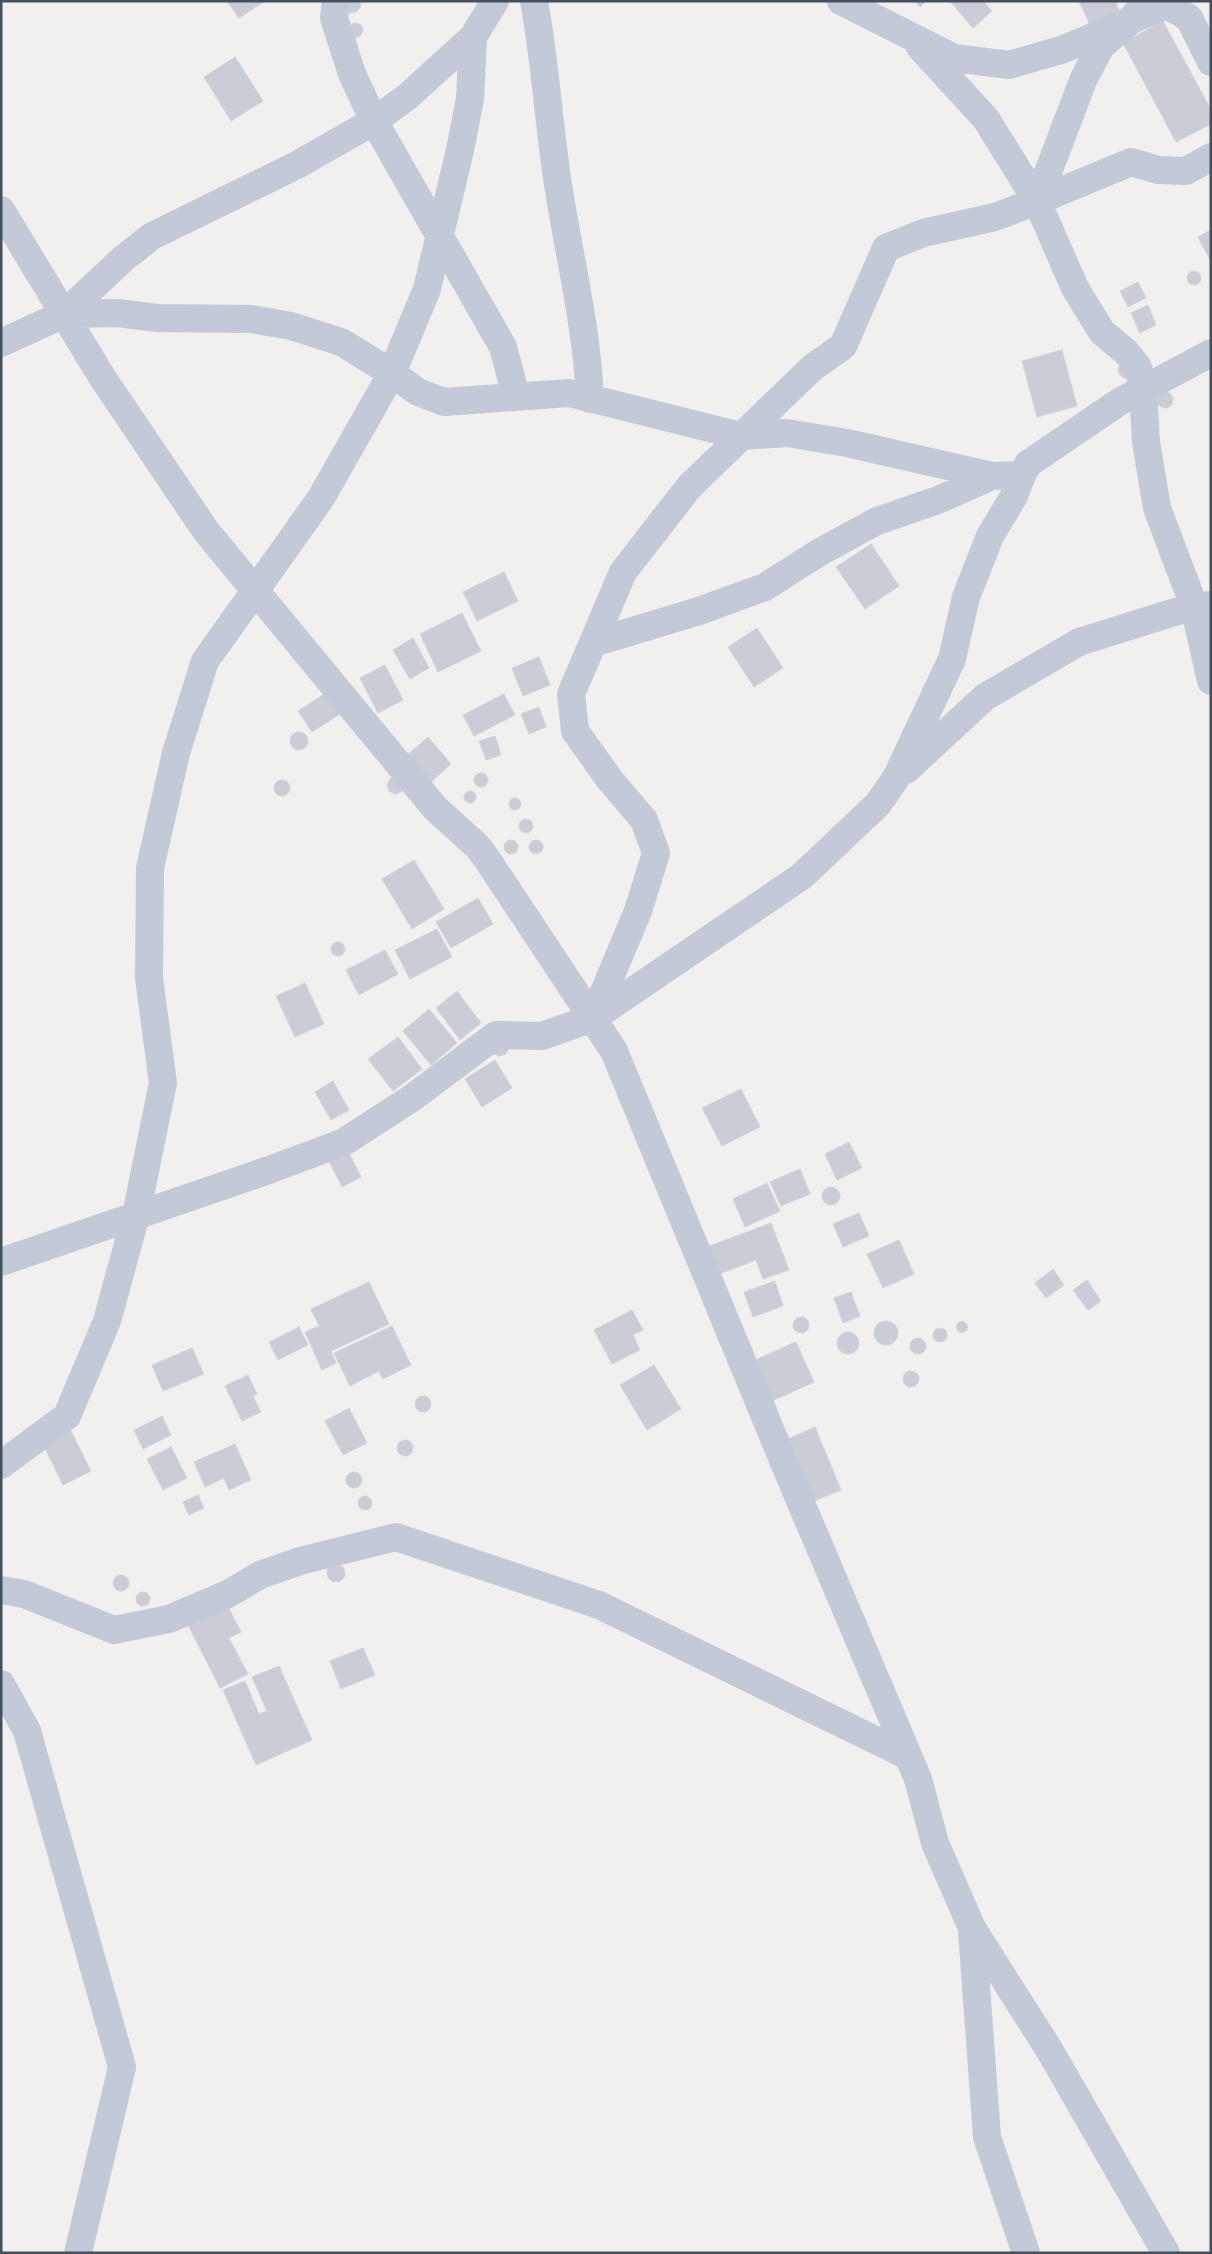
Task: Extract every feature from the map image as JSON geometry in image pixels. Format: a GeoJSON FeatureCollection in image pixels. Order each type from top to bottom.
{"type":"FeatureCollection","features":[{"type":"Feature","properties":{"kind":"street"},"geometry":{"type":"LineString","coordinates":[[336,1],[334,18],[352,74],[374,121],[504,347],[516,396]]}},
{"type":"Feature","properties":{"kind":"street"},"geometry":{"type":"LineString","coordinates":[[1,343],[64,314],[124,258],[152,236],[297,165],[374,121],[407,96],[473,37],[495,1]]}},
{"type":"Feature","properties":{"kind":"street"},"geometry":{"type":"LineString","coordinates":[[534,1],[541,35],[547,109],[560,197],[576,280],[588,358],[590,399]]}},
{"type":"Feature","properties":{"kind":"street"},"geometry":{"type":"LineString","coordinates":[[841,1],[954,58],[1009,65],[1064,49],[1167,6],[1189,18],[1211,62]]}},
{"type":"Feature","properties":{"kind":"street"},"geometry":{"type":"LineString","coordinates":[[1038,201],[1084,78],[1101,46],[1129,22],[1146,1]]}},
{"type":"Feature","properties":{"kind":"street"},"geometry":{"type":"LineString","coordinates":[[908,35],[986,119],[1038,201],[1075,288],[1102,332],[1126,352],[1138,367],[1143,388],[1146,442],[1157,508],[1202,605],[1211,681]]}},
{"type":"Feature","properties":{"kind":"street"},"geometry":{"type":"LineString","coordinates":[[1,1465],[67,1416],[107,1321],[136,1215],[162,1083],[149,978],[150,868],[176,753],[205,661],[321,498],[392,373],[427,289],[460,150],[470,99],[473,37]]}},
{"type":"Feature","properties":{"kind":"street"},"geometry":{"type":"LineString","coordinates":[[592,1018],[638,911],[656,853],[644,820],[610,780],[575,731],[571,694],[623,572],[689,487],[812,368],[843,346],[886,248],[923,233],[995,218],[1130,162],[1158,170],[1186,171],[1211,157]]}},
{"type":"Feature","properties":{"kind":"street"},"geometry":{"type":"LineString","coordinates":[[1,210],[102,377],[206,531],[436,808],[477,846],[614,1051],[790,1477],[918,1779],[935,1843],[972,1928],[1050,2051],[1166,2253]]}},
{"type":"Feature","properties":{"kind":"street"},"geometry":{"type":"LineString","coordinates":[[64,314],[118,313],[158,318],[251,319],[291,326],[341,342],[392,373],[418,392],[444,402],[569,393],[741,436],[787,433],[847,444],[992,476],[1022,475]]}},
{"type":"Feature","properties":{"kind":"street"},"geometry":{"type":"LineString","coordinates":[[1,1262],[269,1170],[344,1142],[412,1098],[496,1035],[542,1036],[592,1018],[802,876],[878,804],[896,778],[952,659],[966,597],[990,536],[1014,496],[1028,464],[1143,388],[1211,353]]}},
{"type":"Feature","properties":{"kind":"street"},"geometry":{"type":"LineString","coordinates":[[593,643],[699,611],[765,587],[820,552],[878,521],[938,500],[992,476]]}},
{"type":"Feature","properties":{"kind":"street"},"geometry":{"type":"LineString","coordinates":[[896,778],[985,697],[1070,647],[1079,642],[1202,605]]}},
{"type":"Feature","properties":{"kind":"street"},"geometry":{"type":"LineString","coordinates":[[1,1590],[24,1594],[114,1630],[169,1619],[228,1594],[260,1575],[300,1561],[396,1537],[599,1604],[908,1756]]}},
{"type":"Feature","properties":{"kind":"street"},"geometry":{"type":"LineString","coordinates":[[1,1684],[27,1731],[122,2067],[78,2253]]}},
{"type":"Feature","properties":{"kind":"street"},"geometry":{"type":"LineString","coordinates":[[972,1928],[987,2137],[1026,2253]]}},
{"type":"Feature","properties":{"kind":"building"},"geometry":{"type":"Polygon","coordinates":[[[227,1],[265,1],[239,18],[227,1]]]}},
{"type":"Feature","properties":{"kind":"building"},"geometry":{"type":"Polygon","coordinates":[[[341,1],[361,1],[360,8],[356,12],[349,13],[343,11],[341,1]]]}},
{"type":"Feature","properties":{"kind":"building"},"geometry":{"type":"Polygon","coordinates":[[[915,1],[926,1],[920,7],[915,1]]]}},
{"type":"Feature","properties":{"kind":"building"},"geometry":{"type":"Polygon","coordinates":[[[950,1],[983,1],[992,11],[973,28],[950,1]]]}},
{"type":"Feature","properties":{"kind":"building"},"geometry":{"type":"Polygon","coordinates":[[[1079,1],[1115,1],[1121,14],[1091,27],[1079,1]]]}},
{"type":"Feature","properties":{"kind":"building"},"geometry":{"type":"Polygon","coordinates":[[[1163,21],[1211,110],[1211,124],[1176,142],[1123,43],[1163,21]]]}},
{"type":"Feature","properties":{"kind":"building"},"geometry":{"type":"Polygon","coordinates":[[[357,23],[362,26],[363,31],[360,36],[355,38],[349,29],[352,24],[357,23]]]}},
{"type":"Feature","properties":{"kind":"building"},"geometry":{"type":"Polygon","coordinates":[[[235,57],[263,101],[231,121],[204,77],[235,57]]]}},
{"type":"Feature","properties":{"kind":"building"},"geometry":{"type":"Polygon","coordinates":[[[1211,230],[1211,262],[1198,237],[1211,230]]]}},
{"type":"Feature","properties":{"kind":"building"},"geometry":{"type":"Polygon","coordinates":[[[1191,271],[1197,271],[1201,278],[1197,285],[1191,285],[1187,281],[1187,275],[1191,271]]]}},
{"type":"Feature","properties":{"kind":"building"},"geometry":{"type":"Polygon","coordinates":[[[1138,282],[1146,298],[1128,307],[1120,291],[1138,282]]]}},
{"type":"Feature","properties":{"kind":"building"},"geometry":{"type":"Polygon","coordinates":[[[1148,305],[1156,325],[1140,333],[1131,313],[1148,305]]]}},
{"type":"Feature","properties":{"kind":"building"},"geometry":{"type":"Polygon","coordinates":[[[1062,350],[1077,406],[1037,417],[1022,361],[1062,350]]]}},
{"type":"Feature","properties":{"kind":"building"},"geometry":{"type":"Polygon","coordinates":[[[1123,363],[1129,378],[1123,378],[1119,374],[1118,368],[1123,363]]]}},
{"type":"Feature","properties":{"kind":"building"},"geometry":{"type":"Polygon","coordinates":[[[1165,392],[1171,394],[1173,400],[1171,406],[1165,408],[1159,406],[1157,400],[1159,394],[1165,392]]]}},
{"type":"Feature","properties":{"kind":"building"},"geometry":{"type":"Polygon","coordinates":[[[871,544],[899,586],[865,609],[836,567],[871,544]]]}},
{"type":"Feature","properties":{"kind":"building"},"geometry":{"type":"Polygon","coordinates":[[[504,572],[518,601],[477,621],[463,592],[504,572]]]}},
{"type":"Feature","properties":{"kind":"building"},"geometry":{"type":"Polygon","coordinates":[[[462,613],[481,651],[438,672],[420,634],[462,613]]]}},
{"type":"Feature","properties":{"kind":"building"},"geometry":{"type":"Polygon","coordinates":[[[757,628],[783,668],[754,687],[728,647],[757,628]]]}},
{"type":"Feature","properties":{"kind":"building"},"geometry":{"type":"Polygon","coordinates":[[[413,638],[429,668],[410,679],[393,650],[413,638]]]}},
{"type":"Feature","properties":{"kind":"building"},"geometry":{"type":"Polygon","coordinates":[[[539,657],[550,685],[523,696],[512,668],[539,657]]]}},
{"type":"Feature","properties":{"kind":"building"},"geometry":{"type":"Polygon","coordinates":[[[385,665],[403,700],[378,713],[360,678],[385,665]]]}},
{"type":"Feature","properties":{"kind":"building"},"geometry":{"type":"Polygon","coordinates":[[[326,693],[340,714],[312,732],[298,711],[326,693]]]}},
{"type":"Feature","properties":{"kind":"building"},"geometry":{"type":"Polygon","coordinates":[[[504,694],[515,715],[474,736],[463,715],[504,694]]]}},
{"type":"Feature","properties":{"kind":"building"},"geometry":{"type":"Polygon","coordinates":[[[539,707],[546,727],[529,734],[521,714],[539,707]]]}},
{"type":"Feature","properties":{"kind":"building"},"geometry":{"type":"Polygon","coordinates":[[[299,732],[307,737],[308,741],[303,749],[299,750],[291,745],[290,741],[295,733],[299,732]]]}},
{"type":"Feature","properties":{"kind":"building"},"geometry":{"type":"Polygon","coordinates":[[[495,736],[501,755],[486,760],[479,741],[495,736]]]}},
{"type":"Feature","properties":{"kind":"building"},"geometry":{"type":"Polygon","coordinates":[[[428,737],[451,764],[430,783],[406,756],[428,737]]]}},
{"type":"Feature","properties":{"kind":"building"},"geometry":{"type":"Polygon","coordinates":[[[481,773],[486,775],[488,780],[486,785],[481,787],[476,785],[474,780],[476,775],[481,773]]]}},
{"type":"Feature","properties":{"kind":"building"},"geometry":{"type":"Polygon","coordinates":[[[396,777],[404,786],[401,792],[395,794],[389,791],[387,785],[390,779],[396,777]]]}},
{"type":"Feature","properties":{"kind":"building"},"geometry":{"type":"Polygon","coordinates":[[[279,780],[285,780],[290,785],[288,794],[279,796],[274,791],[274,785],[279,780]]]}},
{"type":"Feature","properties":{"kind":"building"},"geometry":{"type":"Polygon","coordinates":[[[468,791],[472,791],[476,797],[472,803],[468,803],[464,799],[464,795],[468,791]]]}},
{"type":"Feature","properties":{"kind":"building"},"geometry":{"type":"Polygon","coordinates":[[[513,798],[517,798],[521,804],[517,810],[513,810],[509,806],[509,802],[513,798]]]}},
{"type":"Feature","properties":{"kind":"building"},"geometry":{"type":"Polygon","coordinates":[[[526,819],[531,821],[533,826],[531,831],[526,833],[521,831],[519,826],[521,821],[526,819]]]}},
{"type":"Feature","properties":{"kind":"building"},"geometry":{"type":"Polygon","coordinates":[[[511,840],[516,842],[518,847],[516,852],[511,854],[506,852],[504,847],[506,842],[511,840]]]}},
{"type":"Feature","properties":{"kind":"building"},"geometry":{"type":"Polygon","coordinates":[[[533,840],[539,840],[543,847],[539,854],[533,854],[529,850],[529,844],[533,840]]]}},
{"type":"Feature","properties":{"kind":"building"},"geometry":{"type":"Polygon","coordinates":[[[414,860],[444,909],[412,929],[382,879],[414,860]]]}},
{"type":"Feature","properties":{"kind":"building"},"geometry":{"type":"Polygon","coordinates":[[[478,898],[493,924],[451,948],[436,922],[478,898]]]}},
{"type":"Feature","properties":{"kind":"building"},"geometry":{"type":"Polygon","coordinates":[[[437,929],[452,957],[410,979],[395,950],[437,929]]]}},
{"type":"Feature","properties":{"kind":"building"},"geometry":{"type":"Polygon","coordinates":[[[335,942],[341,942],[345,949],[341,956],[335,956],[331,952],[331,946],[335,942]]]}},
{"type":"Feature","properties":{"kind":"building"},"geometry":{"type":"Polygon","coordinates":[[[385,950],[398,974],[359,995],[346,970],[385,950]]]}},
{"type":"Feature","properties":{"kind":"building"},"geometry":{"type":"Polygon","coordinates":[[[305,983],[324,1024],[295,1037],[276,996],[305,983]]]}},
{"type":"Feature","properties":{"kind":"building"},"geometry":{"type":"Polygon","coordinates":[[[457,991],[481,1023],[460,1040],[436,1008],[457,991]]]}},
{"type":"Feature","properties":{"kind":"building"},"geometry":{"type":"Polygon","coordinates":[[[429,1009],[457,1043],[431,1065],[403,1031],[429,1009]]]}},
{"type":"Feature","properties":{"kind":"building"},"geometry":{"type":"Polygon","coordinates":[[[398,1037],[422,1069],[393,1091],[368,1059],[398,1037]]]}},
{"type":"Feature","properties":{"kind":"building"},"geometry":{"type":"Polygon","coordinates":[[[500,1040],[509,1048],[506,1054],[500,1056],[494,1054],[500,1040]]]}},
{"type":"Feature","properties":{"kind":"building"},"geometry":{"type":"Polygon","coordinates":[[[495,1060],[512,1088],[482,1107],[465,1079],[495,1060]]]}},
{"type":"Feature","properties":{"kind":"building"},"geometry":{"type":"Polygon","coordinates":[[[333,1081],[349,1110],[331,1120],[315,1092],[333,1081]]]}},
{"type":"Feature","properties":{"kind":"building"},"geometry":{"type":"Polygon","coordinates":[[[741,1089],[760,1127],[722,1146],[702,1108],[741,1089]]]}},
{"type":"Feature","properties":{"kind":"building"},"geometry":{"type":"Polygon","coordinates":[[[849,1142],[862,1168],[837,1180],[825,1154],[849,1142]]]}},
{"type":"Feature","properties":{"kind":"building"},"geometry":{"type":"Polygon","coordinates":[[[348,1151],[361,1177],[342,1187],[329,1161],[348,1151]]]}},
{"type":"Feature","properties":{"kind":"building"},"geometry":{"type":"Polygon","coordinates":[[[800,1169],[810,1194],[781,1206],[770,1182],[800,1169]]]}},
{"type":"Feature","properties":{"kind":"building"},"geometry":{"type":"Polygon","coordinates":[[[767,1183],[780,1211],[745,1227],[733,1199],[767,1183]]]}},
{"type":"Feature","properties":{"kind":"building"},"geometry":{"type":"Polygon","coordinates":[[[827,1187],[835,1187],[840,1192],[838,1203],[827,1205],[822,1200],[822,1192],[827,1187]]]}},
{"type":"Feature","properties":{"kind":"building"},"geometry":{"type":"Polygon","coordinates":[[[859,1213],[869,1236],[843,1247],[833,1224],[859,1213]]]}},
{"type":"Feature","properties":{"kind":"building"},"geometry":{"type":"Polygon","coordinates":[[[771,1223],[789,1270],[763,1279],[756,1260],[714,1276],[704,1248],[771,1223]]]}},
{"type":"Feature","properties":{"kind":"building"},"geometry":{"type":"Polygon","coordinates":[[[899,1240],[914,1274],[883,1288],[867,1254],[899,1240]]]}},
{"type":"Feature","properties":{"kind":"building"},"geometry":{"type":"Polygon","coordinates":[[[1053,1269],[1064,1285],[1046,1298],[1035,1283],[1053,1269]]]}},
{"type":"Feature","properties":{"kind":"building"},"geometry":{"type":"Polygon","coordinates":[[[1087,1280],[1101,1301],[1088,1310],[1073,1290],[1087,1280]]]}},
{"type":"Feature","properties":{"kind":"building"},"geometry":{"type":"Polygon","coordinates":[[[775,1281],[783,1306],[753,1317],[744,1292],[775,1281]]]}},
{"type":"Feature","properties":{"kind":"building"},"geometry":{"type":"Polygon","coordinates":[[[369,1282],[389,1324],[331,1351],[336,1363],[322,1370],[305,1332],[319,1326],[311,1309],[369,1282]]]}},
{"type":"Feature","properties":{"kind":"building"},"geometry":{"type":"Polygon","coordinates":[[[851,1292],[860,1316],[843,1323],[834,1298],[851,1292]]]}},
{"type":"Feature","properties":{"kind":"building"},"geometry":{"type":"Polygon","coordinates":[[[632,1310],[643,1330],[633,1335],[640,1350],[612,1364],[594,1330],[632,1310]]]}},
{"type":"Feature","properties":{"kind":"building"},"geometry":{"type":"Polygon","coordinates":[[[798,1317],[804,1317],[809,1322],[807,1331],[798,1333],[793,1328],[793,1322],[798,1317]]]}},
{"type":"Feature","properties":{"kind":"building"},"geometry":{"type":"Polygon","coordinates":[[[886,1321],[895,1324],[898,1333],[895,1342],[886,1345],[877,1342],[874,1333],[877,1324],[886,1321]]]}},
{"type":"Feature","properties":{"kind":"building"},"geometry":{"type":"Polygon","coordinates":[[[960,1322],[964,1322],[967,1327],[966,1331],[960,1332],[957,1329],[957,1325],[960,1322]]]}},
{"type":"Feature","properties":{"kind":"building"},"geometry":{"type":"Polygon","coordinates":[[[392,1326],[411,1365],[383,1379],[379,1371],[350,1386],[334,1353],[392,1326]]]}},
{"type":"Feature","properties":{"kind":"building"},"geometry":{"type":"Polygon","coordinates":[[[299,1327],[308,1345],[278,1360],[269,1342],[299,1327]]]}},
{"type":"Feature","properties":{"kind":"building"},"geometry":{"type":"Polygon","coordinates":[[[937,1328],[943,1328],[947,1335],[943,1342],[937,1342],[933,1338],[933,1332],[937,1328]]]}},
{"type":"Feature","properties":{"kind":"building"},"geometry":{"type":"Polygon","coordinates":[[[848,1332],[856,1335],[859,1343],[856,1351],[848,1354],[840,1351],[837,1343],[840,1335],[848,1332]]]}},
{"type":"Feature","properties":{"kind":"building"},"geometry":{"type":"Polygon","coordinates":[[[918,1338],[926,1346],[918,1354],[910,1346],[918,1338]]]}},
{"type":"Feature","properties":{"kind":"building"},"geometry":{"type":"Polygon","coordinates":[[[796,1342],[814,1382],[772,1401],[753,1361],[796,1342]]]}},
{"type":"Feature","properties":{"kind":"building"},"geometry":{"type":"Polygon","coordinates":[[[192,1348],[204,1374],[163,1391],[152,1365],[192,1348]]]}},
{"type":"Feature","properties":{"kind":"building"},"geometry":{"type":"Polygon","coordinates":[[[654,1365],[681,1409],[647,1430],[620,1385],[654,1365]]]}},
{"type":"Feature","properties":{"kind":"building"},"geometry":{"type":"Polygon","coordinates":[[[908,1371],[914,1371],[919,1376],[917,1385],[908,1387],[903,1382],[903,1376],[908,1371]]]}},
{"type":"Feature","properties":{"kind":"building"},"geometry":{"type":"Polygon","coordinates":[[[248,1375],[257,1394],[253,1396],[261,1412],[242,1421],[225,1386],[248,1375]]]}},
{"type":"Feature","properties":{"kind":"building"},"geometry":{"type":"Polygon","coordinates":[[[420,1396],[426,1396],[431,1401],[429,1410],[420,1412],[415,1407],[415,1401],[420,1396]]]}},
{"type":"Feature","properties":{"kind":"building"},"geometry":{"type":"Polygon","coordinates":[[[349,1408],[367,1443],[343,1455],[325,1421],[349,1408]]]}},
{"type":"Feature","properties":{"kind":"building"},"geometry":{"type":"Polygon","coordinates":[[[162,1416],[171,1435],[143,1449],[134,1430],[162,1416]]]}},
{"type":"Feature","properties":{"kind":"building"},"geometry":{"type":"Polygon","coordinates":[[[815,1427],[841,1490],[814,1501],[788,1439],[815,1427]]]}},
{"type":"Feature","properties":{"kind":"building"},"geometry":{"type":"Polygon","coordinates":[[[71,1431],[91,1471],[63,1485],[43,1444],[71,1431]]]}},
{"type":"Feature","properties":{"kind":"building"},"geometry":{"type":"Polygon","coordinates":[[[405,1440],[411,1442],[413,1448],[411,1454],[405,1456],[399,1454],[397,1448],[399,1442],[405,1440]]]}},
{"type":"Feature","properties":{"kind":"building"},"geometry":{"type":"Polygon","coordinates":[[[235,1444],[251,1480],[229,1490],[224,1478],[205,1487],[194,1462],[235,1444]]]}},
{"type":"Feature","properties":{"kind":"building"},"geometry":{"type":"Polygon","coordinates":[[[171,1447],[187,1478],[163,1490],[147,1459],[171,1447]]]}},
{"type":"Feature","properties":{"kind":"building"},"geometry":{"type":"Polygon","coordinates":[[[351,1472],[357,1472],[362,1477],[360,1486],[351,1488],[346,1483],[346,1477],[351,1472]]]}},
{"type":"Feature","properties":{"kind":"building"},"geometry":{"type":"Polygon","coordinates":[[[198,1495],[204,1508],[189,1515],[183,1502],[198,1495]]]}},
{"type":"Feature","properties":{"kind":"building"},"geometry":{"type":"Polygon","coordinates":[[[362,1496],[368,1496],[372,1503],[368,1510],[362,1510],[358,1506],[358,1500],[362,1496]]]}},
{"type":"Feature","properties":{"kind":"building"},"geometry":{"type":"Polygon","coordinates":[[[332,1564],[340,1564],[345,1569],[343,1580],[332,1582],[327,1577],[327,1569],[332,1564]]]}},
{"type":"Feature","properties":{"kind":"building"},"geometry":{"type":"Polygon","coordinates":[[[118,1575],[124,1575],[129,1580],[127,1589],[118,1591],[113,1586],[113,1580],[118,1575]]]}},
{"type":"Feature","properties":{"kind":"building"},"geometry":{"type":"Polygon","coordinates":[[[143,1592],[148,1594],[150,1599],[148,1604],[143,1606],[138,1604],[136,1599],[138,1594],[143,1592]]]}},
{"type":"Feature","properties":{"kind":"building"},"geometry":{"type":"Polygon","coordinates":[[[226,1603],[241,1632],[229,1638],[248,1674],[220,1688],[187,1623],[226,1603]]]}},
{"type":"Feature","properties":{"kind":"building"},"geometry":{"type":"Polygon","coordinates":[[[363,1648],[375,1675],[341,1689],[330,1661],[363,1648]]]}},
{"type":"Feature","properties":{"kind":"building"},"geometry":{"type":"Polygon","coordinates":[[[279,1666],[312,1740],[256,1765],[223,1690],[245,1681],[259,1714],[267,1711],[252,1677],[279,1666]]]}}]}
